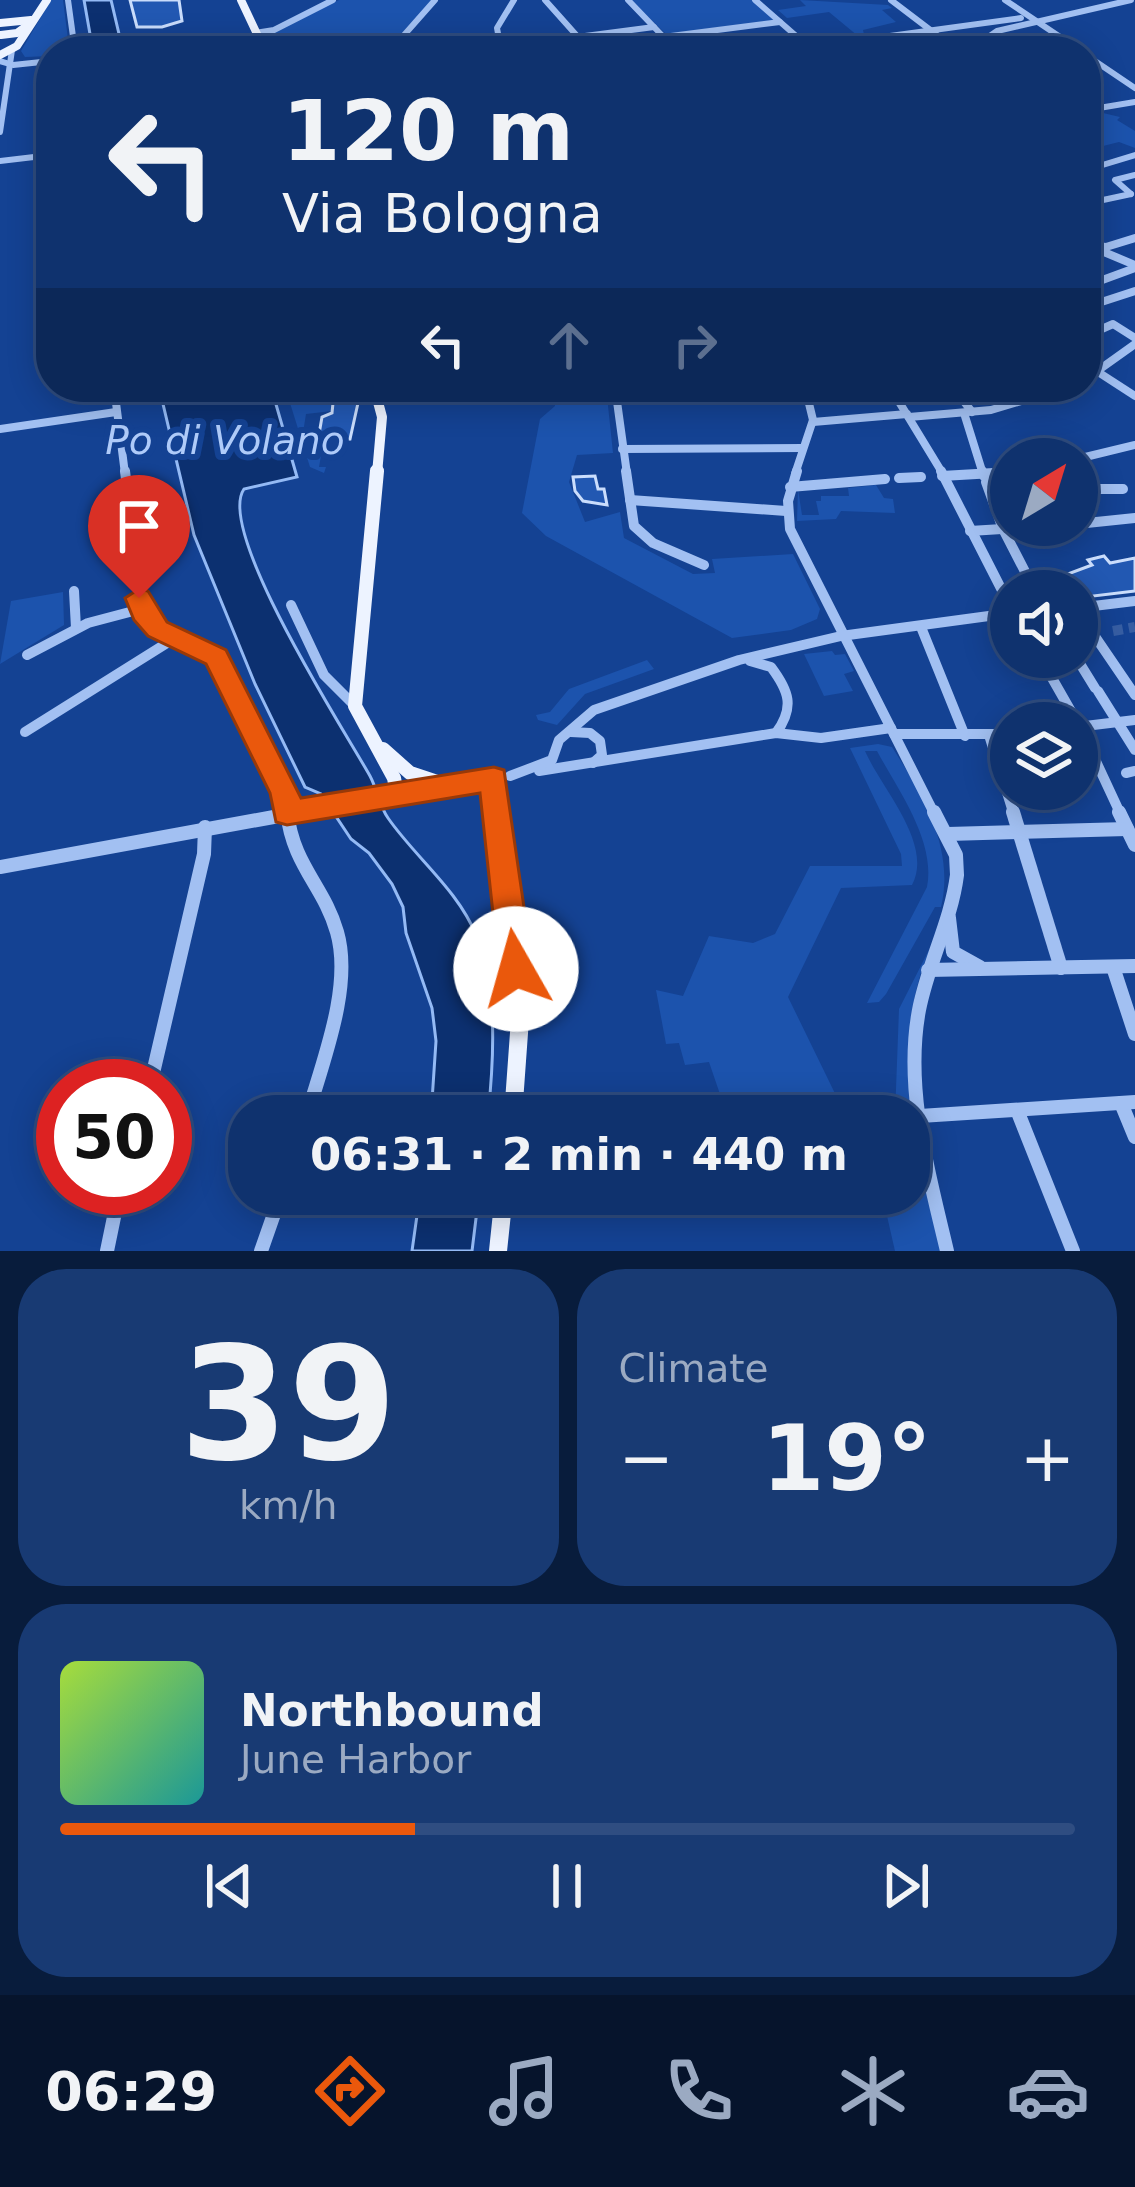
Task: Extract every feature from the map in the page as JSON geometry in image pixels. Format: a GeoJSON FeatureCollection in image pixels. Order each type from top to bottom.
{"type":"FeatureCollection","features":[{"type":"Feature","properties":{"kind":"main road"},"geometry":{"type":"LineString","coordinates":[[7,63],[47,0]]}},
{"type":"Feature","properties":{"kind":"main road"},"geometry":{"type":"LineString","coordinates":[[237,0],[256,36]]}},
{"type":"Feature","properties":{"kind":"main road"},"geometry":{"type":"LineString","coordinates":[[237,0],[254,36]]}},
{"type":"Feature","properties":{"kind":"main road"},"geometry":{"type":"LineString","coordinates":[[0,23],[36,17]]}},
{"type":"Feature","properties":{"kind":"main road"},"geometry":{"type":"LineString","coordinates":[[1,35],[22,31],[36,17]]}},
{"type":"Feature","properties":{"kind":"main road"},"geometry":{"type":"LineString","coordinates":[[1,35],[14,38],[7,63]]}},
{"type":"Feature","properties":{"kind":"main road"},"geometry":{"type":"LineString","coordinates":[[378,402],[382,417],[355,706],[394,778],[389,796],[502,777],[520,1018],[514,1095]]}},
{"type":"Feature","properties":{"kind":"main road"},"geometry":{"type":"LineString","coordinates":[[367,730],[410,773],[451,784]]}},
{"type":"Feature","properties":{"kind":"main road"},"geometry":{"type":"LineString","coordinates":[[498,1251],[502,1215]]}},
{"type":"Feature","properties":{"kind":"street"},"geometry":{"type":"LineString","coordinates":[[68,0],[71,36]]}},
{"type":"Feature","properties":{"kind":"street"},"geometry":{"type":"LineString","coordinates":[[255,33],[274,30],[333,0]]}},
{"type":"Feature","properties":{"kind":"street"},"geometry":{"type":"LineString","coordinates":[[404,36],[435,0]]}},
{"type":"Feature","properties":{"kind":"street"},"geometry":{"type":"LineString","coordinates":[[500,36],[499,23],[514,0]]}},
{"type":"Feature","properties":{"kind":"street"},"geometry":{"type":"LineString","coordinates":[[545,0],[578,36]]}},
{"type":"Feature","properties":{"kind":"street"},"geometry":{"type":"LineString","coordinates":[[628,0],[662,36]]}},
{"type":"Feature","properties":{"kind":"street"},"geometry":{"type":"LineString","coordinates":[[755,0],[796,36]]}},
{"type":"Feature","properties":{"kind":"street"},"geometry":{"type":"LineString","coordinates":[[891,0],[939,36]]}},
{"type":"Feature","properties":{"kind":"street"},"geometry":{"type":"LineString","coordinates":[[1005,0],[1058,36]]}},
{"type":"Feature","properties":{"kind":"street"},"geometry":{"type":"LineString","coordinates":[[989,36],[1131,0]]}},
{"type":"Feature","properties":{"kind":"street"},"geometry":{"type":"LineString","coordinates":[[899,36],[1021,18]]}},
{"type":"Feature","properties":{"kind":"street"},"geometry":{"type":"LineString","coordinates":[[670,36],[778,21]]}},
{"type":"Feature","properties":{"kind":"street"},"geometry":{"type":"LineString","coordinates":[[586,36],[654,27]]}},
{"type":"Feature","properties":{"kind":"street"},"geometry":{"type":"LineString","coordinates":[[7,63],[36,61]]}},
{"type":"Feature","properties":{"kind":"street"},"geometry":{"type":"LineString","coordinates":[[7,63],[26,62]]}},
{"type":"Feature","properties":{"kind":"street"},"geometry":{"type":"LineString","coordinates":[[0,132],[7,63]]}},
{"type":"Feature","properties":{"kind":"street"},"geometry":{"type":"LineString","coordinates":[[1101,70],[1135,88]]}},
{"type":"Feature","properties":{"kind":"street"},"geometry":{"type":"LineString","coordinates":[[1101,108],[1135,102]]}},
{"type":"Feature","properties":{"kind":"street"},"geometry":{"type":"LineString","coordinates":[[1101,165],[1135,155]]}},
{"type":"Feature","properties":{"kind":"street"},"geometry":{"type":"LineString","coordinates":[[0,161],[36,157]]}},
{"type":"Feature","properties":{"kind":"street"},"geometry":{"type":"LineString","coordinates":[[1101,198],[1131,194],[1115,180],[1135,175]]}},
{"type":"Feature","properties":{"kind":"street"},"geometry":{"type":"LineString","coordinates":[[1101,247],[1135,238]]}},
{"type":"Feature","properties":{"kind":"street"},"geometry":{"type":"LineString","coordinates":[[1106,247],[1135,264]]}},
{"type":"Feature","properties":{"kind":"street"},"geometry":{"type":"LineString","coordinates":[[1101,251],[1135,264]]}},
{"type":"Feature","properties":{"kind":"street"},"geometry":{"type":"LineString","coordinates":[[1101,278],[1135,264]]}},
{"type":"Feature","properties":{"kind":"street"},"geometry":{"type":"LineString","coordinates":[[1127,294],[1135,302]]}},
{"type":"Feature","properties":{"kind":"street"},"geometry":{"type":"LineString","coordinates":[[1101,330],[1113,325],[1135,341],[1101,370]]}},
{"type":"Feature","properties":{"kind":"street"},"geometry":{"type":"LineString","coordinates":[[1101,373],[1135,396]]}},
{"type":"Feature","properties":{"kind":"street"},"geometry":{"type":"LineString","coordinates":[[115,402],[141,609],[154,626],[217,657],[285,793],[291,845],[333,919],[342,966],[335,1026],[314,1095]]}},
{"type":"Feature","properties":{"kind":"street"},"geometry":{"type":"LineString","coordinates":[[617,402],[634,526],[646,539],[704,565]]}},
{"type":"Feature","properties":{"kind":"street"},"geometry":{"type":"LineString","coordinates":[[809,402],[813,422],[786,511],[795,541],[949,834],[958,876],[928,970],[915,1036],[919,1095]]}},
{"type":"Feature","properties":{"kind":"street"},"geometry":{"type":"LineString","coordinates":[[900,402],[990,570]]}},
{"type":"Feature","properties":{"kind":"street"},"geometry":{"type":"LineString","coordinates":[[962,402],[990,491]]}},
{"type":"Feature","properties":{"kind":"street"},"geometry":{"type":"LineString","coordinates":[[813,422],[968,413],[1027,402]]}},
{"type":"Feature","properties":{"kind":"street"},"geometry":{"type":"LineString","coordinates":[[0,429],[116,412]]}},
{"type":"Feature","properties":{"kind":"street"},"geometry":{"type":"LineString","coordinates":[[1098,454],[1135,445]]}},
{"type":"Feature","properties":{"kind":"street"},"geometry":{"type":"LineString","coordinates":[[622,449],[802,448]]}},
{"type":"Feature","properties":{"kind":"street"},"geometry":{"type":"LineString","coordinates":[[940,476],[990,476]]}},
{"type":"Feature","properties":{"kind":"street"},"geometry":{"type":"LineString","coordinates":[[899,478],[921,477]]}},
{"type":"Feature","properties":{"kind":"street"},"geometry":{"type":"LineString","coordinates":[[790,487],[885,479]]}},
{"type":"Feature","properties":{"kind":"street"},"geometry":{"type":"LineString","coordinates":[[1098,489],[1123,489]]}},
{"type":"Feature","properties":{"kind":"street"},"geometry":{"type":"LineString","coordinates":[[629,500],[786,511]]}},
{"type":"Feature","properties":{"kind":"street"},"geometry":{"type":"LineString","coordinates":[[1098,522],[1132,519]]}},
{"type":"Feature","properties":{"kind":"street"},"geometry":{"type":"LineString","coordinates":[[970,531],[990,530]]}},
{"type":"Feature","properties":{"kind":"street"},"geometry":{"type":"LineString","coordinates":[[74,591],[76,628]]}},
{"type":"Feature","properties":{"kind":"street"},"geometry":{"type":"LineString","coordinates":[[1098,606],[1135,601]]}},
{"type":"Feature","properties":{"kind":"street"},"geometry":{"type":"LineString","coordinates":[[291,605],[325,674],[342,699],[355,706]]}},
{"type":"Feature","properties":{"kind":"street"},"geometry":{"type":"LineString","coordinates":[[27,655],[76,628],[141,609]]}},
{"type":"Feature","properties":{"kind":"street"},"geometry":{"type":"LineString","coordinates":[[502,777],[544,765],[557,753],[559,740],[588,714],[739,660],[841,636],[990,614]]}},
{"type":"Feature","properties":{"kind":"street"},"geometry":{"type":"LineString","coordinates":[[921,627],[965,736]]}},
{"type":"Feature","properties":{"kind":"street"},"geometry":{"type":"LineString","coordinates":[[25,732],[175,638]]}},
{"type":"Feature","properties":{"kind":"street"},"geometry":{"type":"LineString","coordinates":[[1098,640],[1135,695]]}},
{"type":"Feature","properties":{"kind":"street"},"geometry":{"type":"LineString","coordinates":[[739,660],[766,664],[776,673],[792,711],[776,733]]}},
{"type":"Feature","properties":{"kind":"street"},"geometry":{"type":"LineString","coordinates":[[1089,678],[1135,750]]}},
{"type":"Feature","properties":{"kind":"street"},"geometry":{"type":"LineString","coordinates":[[611,705],[598,719],[595,735],[610,756],[632,759]]}},
{"type":"Feature","properties":{"kind":"street"},"geometry":{"type":"LineString","coordinates":[[1098,726],[1135,720]]}},
{"type":"Feature","properties":{"kind":"street"},"geometry":{"type":"LineString","coordinates":[[502,777],[776,733],[820,738],[892,731],[989,736],[1061,968]]}},
{"type":"Feature","properties":{"kind":"street"},"geometry":{"type":"LineString","coordinates":[[571,732],[595,735]]}},
{"type":"Feature","properties":{"kind":"street"},"geometry":{"type":"LineString","coordinates":[[590,764],[603,748]]}},
{"type":"Feature","properties":{"kind":"street"},"geometry":{"type":"LineString","coordinates":[[557,753],[574,766]]}},
{"type":"Feature","properties":{"kind":"street"},"geometry":{"type":"LineString","coordinates":[[1098,766],[1131,835]]}},
{"type":"Feature","properties":{"kind":"street"},"geometry":{"type":"LineString","coordinates":[[0,867],[389,796]]}},
{"type":"Feature","properties":{"kind":"street"},"geometry":{"type":"LineString","coordinates":[[157,1059],[204,854],[205,827]]}},
{"type":"Feature","properties":{"kind":"street"},"geometry":{"type":"LineString","coordinates":[[949,834],[1103,830],[1131,835]]}},
{"type":"Feature","properties":{"kind":"street"},"geometry":{"type":"LineString","coordinates":[[949,910],[953,952],[973,965],[995,970]]}},
{"type":"Feature","properties":{"kind":"street"},"geometry":{"type":"LineString","coordinates":[[928,970],[1135,966]]}},
{"type":"Feature","properties":{"kind":"street"},"geometry":{"type":"LineString","coordinates":[[1113,967],[1134,1030]]}},
{"type":"Feature","properties":{"kind":"street"},"geometry":{"type":"LineString","coordinates":[[930,1115],[1128,1102],[1135,1137]]}},
{"type":"Feature","properties":{"kind":"street"},"geometry":{"type":"LineString","coordinates":[[1017,1110],[1073,1251]]}},
{"type":"Feature","properties":{"kind":"street"},"geometry":{"type":"LineString","coordinates":[[930,1168],[946,1251]]}},
{"type":"Feature","properties":{"kind":"street"},"geometry":{"type":"LineString","coordinates":[[107,1251],[114,1215]]}},
{"type":"Feature","properties":{"kind":"street"},"geometry":{"type":"LineString","coordinates":[[261,1251],[274,1215]]}},
{"type":"Feature","properties":{"kind":"shaded area"},"geometry":{"type":"Polygon","coordinates":[[[51,0],[63,0],[68,36],[36,36],[36,57],[25,57],[21,51],[51,0]]]}},
{"type":"Feature","properties":{"kind":"shaded area"},"geometry":{"type":"Polygon","coordinates":[[[339,0],[432,0],[400,36],[265,34],[339,0]]]}},
{"type":"Feature","properties":{"kind":"shaded area"},"geometry":{"type":"Polygon","coordinates":[[[630,0],[752,0],[775,20],[666,34],[630,0]]]}},
{"type":"Feature","properties":{"kind":"shaded area"},"geometry":{"type":"Polygon","coordinates":[[[800,0],[888,5],[892,8],[882,10],[896,22],[863,30],[864,36],[858,36],[829,12],[787,18],[778,10],[806,6],[800,0]]]}},
{"type":"Feature","properties":{"kind":"shaded area"},"geometry":{"type":"Polygon","coordinates":[[[1101,113],[1120,117],[1117,120],[1135,131],[1135,148],[1119,142],[1101,146],[1101,113]]]}},
{"type":"Feature","properties":{"kind":"shaded area"},"geometry":{"type":"Polygon","coordinates":[[[290,402],[364,402],[334,403],[332,411],[306,414],[302,439],[324,439],[319,467],[326,467],[324,473],[310,467],[290,402]]]}},
{"type":"Feature","properties":{"kind":"shaded area"},"geometry":{"type":"Polygon","coordinates":[[[555,402],[608,402],[613,453],[577,455],[569,482],[585,522],[620,512],[624,538],[693,574],[715,573],[712,559],[793,554],[820,609],[817,619],[791,630],[732,638],[546,536],[522,513],[540,419],[555,402]]]}},
{"type":"Feature","properties":{"kind":"shaded area"},"geometry":{"type":"Polygon","coordinates":[[[876,485],[884,498],[893,499],[895,513],[841,511],[836,519],[797,521],[798,489],[802,515],[819,515],[816,501],[821,496],[849,496],[848,488],[876,485]]]}},
{"type":"Feature","properties":{"kind":"shaded area"},"geometry":{"type":"Polygon","coordinates":[[[63,592],[64,625],[0,664],[11,601],[63,592]]]}},
{"type":"Feature","properties":{"kind":"shaded area"},"geometry":{"type":"Polygon","coordinates":[[[804,654],[845,654],[854,671],[844,674],[853,691],[824,696],[804,654]]]}},
{"type":"Feature","properties":{"kind":"shaded area"},"geometry":{"type":"Polygon","coordinates":[[[647,660],[654,669],[585,694],[557,725],[538,720],[536,715],[550,712],[569,689],[647,660]]]}},
{"type":"Feature","properties":{"kind":"shaded area"},"geometry":{"type":"Polygon","coordinates":[[[892,747],[915,784],[940,844],[944,864],[941,907],[935,907],[886,994],[879,1002],[867,1003],[927,887],[928,870],[921,834],[904,799],[877,751],[865,751],[911,834],[917,869],[912,885],[841,888],[788,997],[836,1095],[720,1095],[709,1062],[685,1065],[679,1043],[666,1044],[656,990],[683,996],[709,936],[753,943],[775,934],[810,866],[902,866],[901,854],[850,748],[892,747]]]}},
{"type":"Feature","properties":{"kind":"shaded area"},"geometry":{"type":"Polygon","coordinates":[[[935,938],[911,1015],[910,1095],[896,1095],[899,1009],[935,938]]]}},
{"type":"Feature","properties":{"kind":"shaded area"},"geometry":{"type":"Polygon","coordinates":[[[930,1206],[941,1251],[895,1251],[887,1215],[930,1215],[930,1206]]]}},
{"type":"Feature","properties":{"kind":"water"},"geometry":{"type":"Polygon","coordinates":[[[84,0],[111,0],[119,36],[90,36],[84,0]]]}},
{"type":"Feature","properties":{"kind":"water","name":"Po di Volano"},"geometry":{"type":"Polygon","coordinates":[[[163,402],[275,402],[297,477],[244,489],[240,512],[248,545],[287,631],[370,776],[385,813],[458,903],[476,935],[491,1001],[490,1095],[432,1095],[436,1041],[432,1008],[406,933],[403,907],[392,884],[369,853],[351,839],[321,794],[305,787],[255,684],[194,535],[163,402]]]}},
{"type":"Feature","properties":{"kind":"water"},"geometry":{"type":"Polygon","coordinates":[[[417,1215],[476,1215],[472,1251],[412,1251],[417,1215]]]}},
{"type":"Feature","properties":{"kind":"building"},"geometry":{"type":"Polygon","coordinates":[[[130,0],[179,0],[182,21],[137,27],[130,0]]]}},
{"type":"Feature","properties":{"kind":"building"},"geometry":{"type":"Polygon","coordinates":[[[333,403],[358,403],[350,439],[318,440],[322,417],[332,413],[333,403]]]}},
{"type":"Feature","properties":{"kind":"building"},"geometry":{"type":"Polygon","coordinates":[[[595,476],[607,505],[583,501],[575,491],[573,477],[595,476]]]}},
{"type":"Feature","properties":{"kind":"building"},"geometry":{"type":"Polygon","coordinates":[[[1104,556],[1110,563],[1135,558],[1135,591],[1098,595],[1098,570],[1078,570],[1092,565],[1088,560],[1104,556]]]}},
{"type":"Feature","properties":{"kind":"tunnel"},"geometry":{"type":"LineString","coordinates":[[1113,631],[1135,627]]}},
{"type":"Feature","properties":{"kind":"route"},"geometry":{"type":"LineString","coordinates":[[139,598],[143,614],[158,629],[217,657],[285,793],[287,813],[494,778],[516,969]]}}]}
